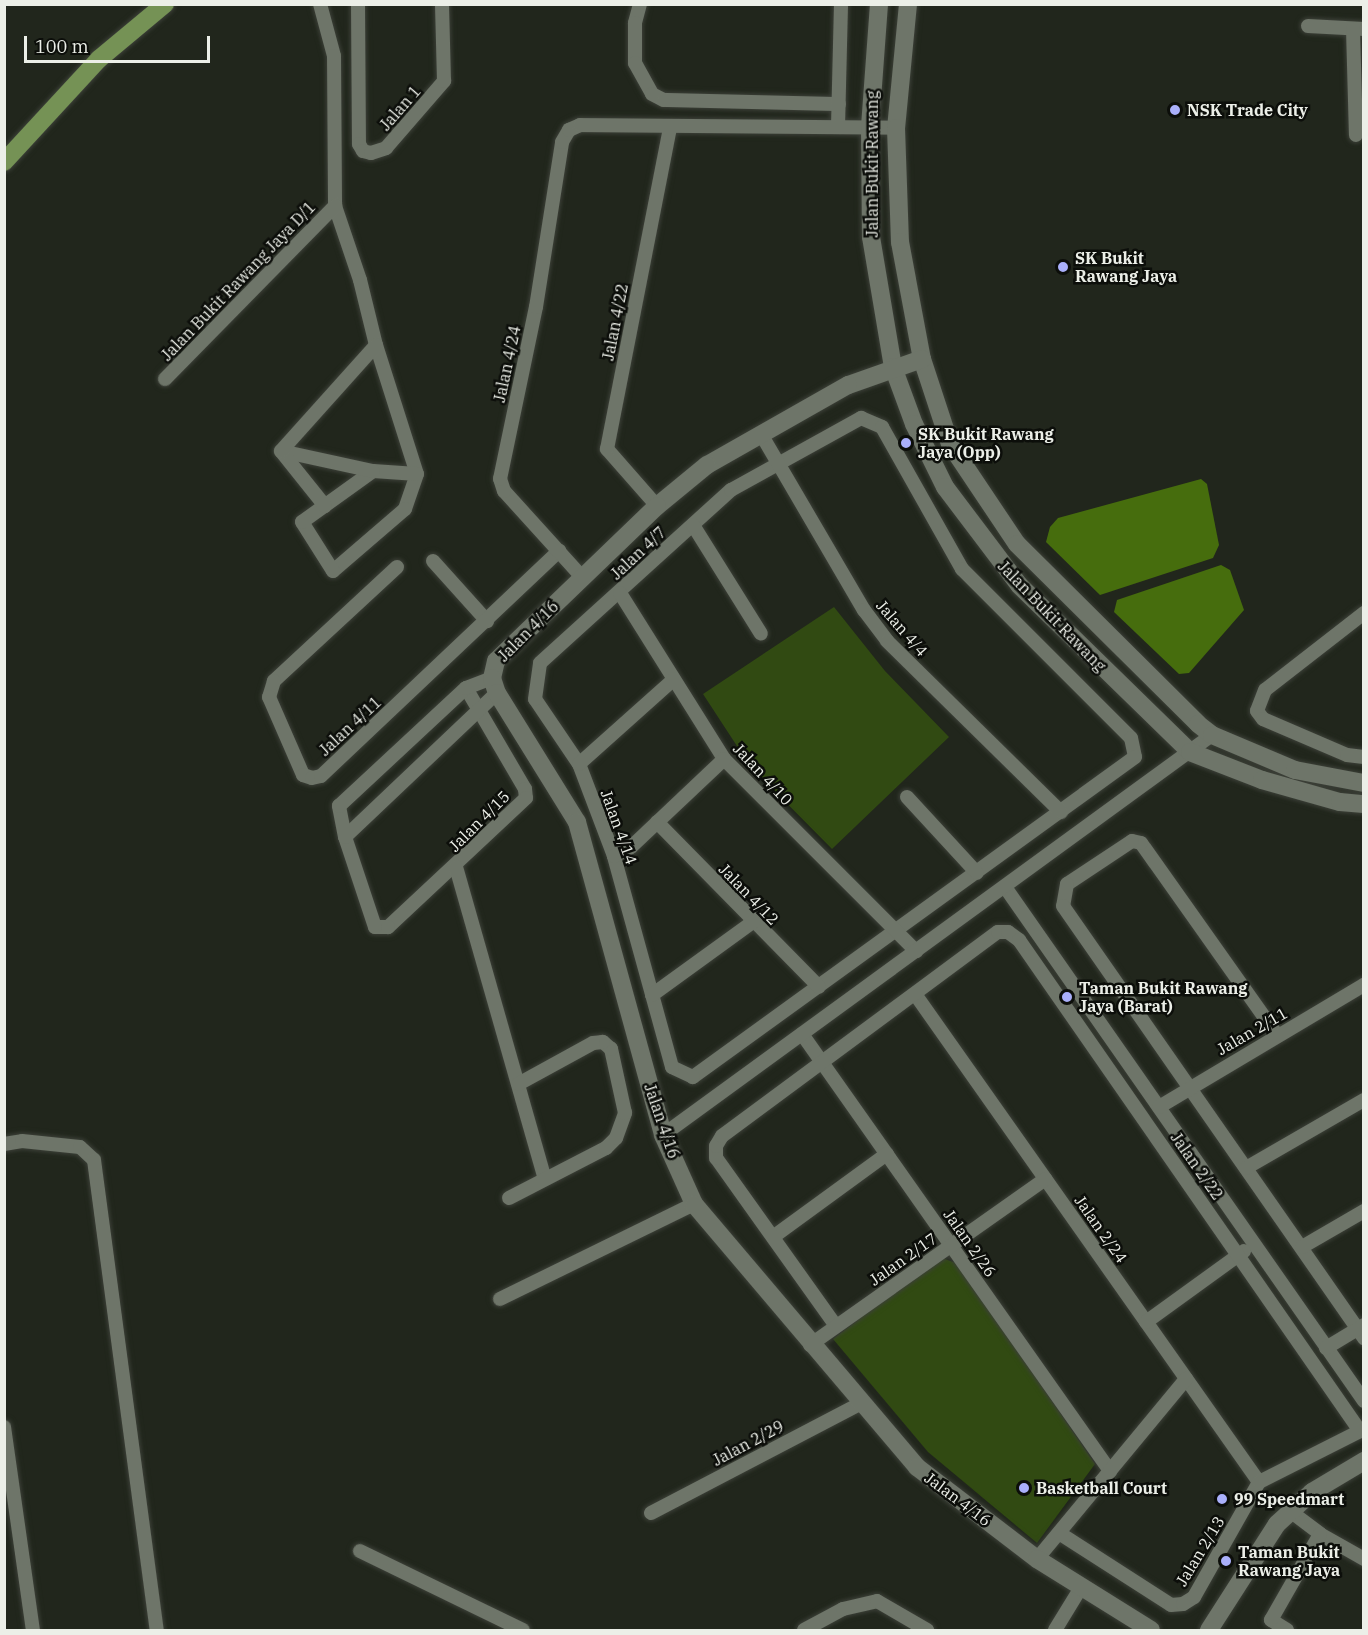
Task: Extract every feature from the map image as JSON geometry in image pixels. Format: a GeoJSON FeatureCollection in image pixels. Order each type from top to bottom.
{"type":"FeatureCollection","features":[{"type":"Feature","properties":{"kind":"main road"},"geometry":{"type":"LineString","coordinates":[[4,162],[99,58],[165,4]]}},
{"type":"Feature","properties":{"kind":"street"},"geometry":{"type":"LineString","coordinates":[[320,4],[334,56],[335,206],[360,280],[375,345],[417,474],[405,509],[333,571],[302,522],[373,471]]}},
{"type":"Feature","properties":{"kind":"street","name":"Jalan 1"},"geometry":{"type":"LineString","coordinates":[[358,4],[359,144],[363,151],[371,153],[386,148],[444,81],[442,4]]}},
{"type":"Feature","properties":{"kind":"street"},"geometry":{"type":"LineString","coordinates":[[640,4],[635,23],[635,63],[652,94],[664,100],[839,104]]}},
{"type":"Feature","properties":{"kind":"street"},"geometry":{"type":"LineString","coordinates":[[838,127],[841,4]]}},
{"type":"Feature","properties":{"kind":"street","name":"Jalan Bukit Rawang"},"geometry":{"type":"LineString","coordinates":[[879,4],[870,127],[871,237],[893,367],[914,424],[945,487],[991,552],[1018,585],[1190,752],[1262,780],[1340,802],[1364,804]]}},
{"type":"Feature","properties":{"kind":"street","name":"Jalan Bukit Rawang"},"geometry":{"type":"LineString","coordinates":[[908,4],[896,128],[900,242],[922,359],[950,444],[1017,544],[1212,735],[1295,770],[1364,783]]}},
{"type":"Feature","properties":{"kind":"street"},"geometry":{"type":"LineString","coordinates":[[1308,26],[1358,29],[1356,135]]}},
{"type":"Feature","properties":{"kind":"street"},"geometry":{"type":"LineString","coordinates":[[334,56],[359,54]]}},
{"type":"Feature","properties":{"kind":"street","name":"Jalan 4/24"},"geometry":{"type":"LineString","coordinates":[[582,577],[504,491],[500,479],[536,307],[562,142],[569,130],[580,125],[670,126]]}},
{"type":"Feature","properties":{"kind":"street"},"geometry":{"type":"LineString","coordinates":[[670,126],[896,128]]}},
{"type":"Feature","properties":{"kind":"street","name":"Jalan 4/22"},"geometry":{"type":"LineString","coordinates":[[657,506],[607,450],[670,126]]}},
{"type":"Feature","properties":{"kind":"street","name":"Jalan Bukit Rawang Jaya D/1"},"geometry":{"type":"LineString","coordinates":[[165,379],[335,206]]}},
{"type":"Feature","properties":{"kind":"street"},"geometry":{"type":"LineString","coordinates":[[281,451],[375,345]]}},
{"type":"Feature","properties":{"kind":"street","name":"Jalan 4/16"},"geometry":{"type":"LineString","coordinates":[[922,359],[893,367],[848,385],[706,465],[657,506],[496,661],[494,686],[577,822],[663,1135],[694,1204],[810,1345],[917,1467],[1080,1589],[1151,1630]]}},
{"type":"Feature","properties":{"kind":"street","name":"Jalan 4/7"},"geometry":{"type":"LineString","coordinates":[[537,681],[540,663],[731,490],[861,418],[882,427],[962,569],[1131,738],[1135,757],[1061,812]]}},
{"type":"Feature","properties":{"kind":"street","name":"Jalan 4/4"},"geometry":{"type":"LineString","coordinates":[[761,434],[864,610],[887,641],[1061,812]]}},
{"type":"Feature","properties":{"kind":"street"},"geometry":{"type":"LineString","coordinates":[[281,451],[373,471],[417,474]]}},
{"type":"Feature","properties":{"kind":"street"},"geometry":{"type":"LineString","coordinates":[[281,451],[325,506]]}},
{"type":"Feature","properties":{"kind":"street"},"geometry":{"type":"LineString","coordinates":[[693,525],[761,634]]}},
{"type":"Feature","properties":{"kind":"street","name":"Jalan 4/11"},"geometry":{"type":"LineString","coordinates":[[397,567],[274,681],[269,697],[303,775],[321,776],[559,552]]}},
{"type":"Feature","properties":{"kind":"street"},"geometry":{"type":"LineString","coordinates":[[433,561],[487,621]]}},
{"type":"Feature","properties":{"kind":"street","name":"Jalan 4/10"},"geometry":{"type":"LineString","coordinates":[[620,592],[724,759],[916,951]]}},
{"type":"Feature","properties":{"kind":"street"},"geometry":{"type":"LineString","coordinates":[[1364,613],[1265,690],[1257,711],[1263,719],[1347,755],[1364,757]]}},
{"type":"Feature","properties":{"kind":"street"},"geometry":{"type":"LineString","coordinates":[[579,764],[674,678]]}},
{"type":"Feature","properties":{"kind":"street","name":"Jalan 4/14"},"geometry":{"type":"LineString","coordinates":[[537,681],[535,699],[579,764],[616,862],[672,1067],[693,1077],[819,987]]}},
{"type":"Feature","properties":{"kind":"street"},"geometry":{"type":"LineString","coordinates":[[345,837],[339,806],[466,688],[494,686]]}},
{"type":"Feature","properties":{"kind":"street"},"geometry":{"type":"LineString","coordinates":[[345,837],[479,709],[494,686]]}},
{"type":"Feature","properties":{"kind":"street","name":"Jalan 4/15"},"geometry":{"type":"LineString","coordinates":[[345,837],[369,918],[375,927],[388,927],[456,867],[527,795],[466,688]]}},
{"type":"Feature","properties":{"kind":"street"},"geometry":{"type":"LineString","coordinates":[[663,1135],[1212,735]]}},
{"type":"Feature","properties":{"kind":"street"},"geometry":{"type":"LineString","coordinates":[[592,877],[616,862],[724,759]]}},
{"type":"Feature","properties":{"kind":"street"},"geometry":{"type":"LineString","coordinates":[[907,797],[977,873]]}},
{"type":"Feature","properties":{"kind":"street"},"geometry":{"type":"LineString","coordinates":[[819,987],[1061,812]]}},
{"type":"Feature","properties":{"kind":"street","name":"Jalan 4/12"},"geometry":{"type":"LineString","coordinates":[[657,822],[819,987]]}},
{"type":"Feature","properties":{"kind":"street"},"geometry":{"type":"LineString","coordinates":[[1277,1035],[1141,843],[1132,841],[1067,884],[1063,906],[1361,1331],[1326,1348]]}},
{"type":"Feature","properties":{"kind":"street"},"geometry":{"type":"LineString","coordinates":[[456,867],[545,1179]]}},
{"type":"Feature","properties":{"kind":"street"},"geometry":{"type":"LineString","coordinates":[[1005,887],[1364,1401]]}},
{"type":"Feature","properties":{"kind":"street"},"geometry":{"type":"LineString","coordinates":[[652,995],[753,922]]}},
{"type":"Feature","properties":{"kind":"street","name":"Jalan 2/22"},"geometry":{"type":"LineString","coordinates":[[915,994],[998,932],[1008,932],[1019,940],[1362,1430]]}},
{"type":"Feature","properties":{"kind":"street","name":"Jalan 2/11"},"geometry":{"type":"LineString","coordinates":[[1159,1107],[1189,1086],[1364,985]]}},
{"type":"Feature","properties":{"kind":"street"},"geometry":{"type":"LineString","coordinates":[[836,1326],[716,1158],[716,1146],[722,1136],[915,994]]}},
{"type":"Feature","properties":{"kind":"street","name":"Jalan 2/24"},"geometry":{"type":"LineString","coordinates":[[915,994],[1259,1482]]}},
{"type":"Feature","properties":{"kind":"street","name":"Jalan 2/26"},"geometry":{"type":"LineString","coordinates":[[802,1034],[1110,1471]]}},
{"type":"Feature","properties":{"kind":"street"},"geometry":{"type":"LineString","coordinates":[[509,1198],[616,1138],[625,1113],[611,1049],[603,1042],[593,1043],[518,1084]]}},
{"type":"Feature","properties":{"kind":"street"},"geometry":{"type":"LineString","coordinates":[[1246,1168],[1364,1100]]}},
{"type":"Feature","properties":{"kind":"street"},"geometry":{"type":"LineString","coordinates":[[4,1144],[22,1141],[81,1147],[94,1160],[157,1630]]}},
{"type":"Feature","properties":{"kind":"street"},"geometry":{"type":"LineString","coordinates":[[773,1237],[887,1154]]}},
{"type":"Feature","properties":{"kind":"street","name":"Jalan 2/17"},"geometry":{"type":"LineString","coordinates":[[810,1345],[1045,1179]]}},
{"type":"Feature","properties":{"kind":"street"},"geometry":{"type":"LineString","coordinates":[[500,1299],[694,1204]]}},
{"type":"Feature","properties":{"kind":"street"},"geometry":{"type":"LineString","coordinates":[[1302,1247],[1364,1211]]}},
{"type":"Feature","properties":{"kind":"street"},"geometry":{"type":"LineString","coordinates":[[1146,1322],[1253,1243]]}},
{"type":"Feature","properties":{"kind":"street"},"geometry":{"type":"LineString","coordinates":[[1037,1559],[1186,1379]]}},
{"type":"Feature","properties":{"kind":"street","name":"Jalan 2/29"},"geometry":{"type":"LineString","coordinates":[[651,1513],[861,1403]]}},
{"type":"Feature","properties":{"kind":"street"},"geometry":{"type":"LineString","coordinates":[[4,1427],[33,1630]]}},
{"type":"Feature","properties":{"kind":"street"},"geometry":{"type":"LineString","coordinates":[[1259,1482],[1362,1430]]}},
{"type":"Feature","properties":{"kind":"street"},"geometry":{"type":"LineString","coordinates":[[1209,1630],[1264,1540],[1290,1511],[1312,1492],[1364,1461]]}},
{"type":"Feature","properties":{"kind":"street","name":"Jalan 2/13"},"geometry":{"type":"LineString","coordinates":[[1059,1533],[1171,1605],[1183,1604],[1194,1597],[1259,1482]]}},
{"type":"Feature","properties":{"kind":"street"},"geometry":{"type":"LineString","coordinates":[[1290,1511],[1320,1534],[1364,1559]]}},
{"type":"Feature","properties":{"kind":"street"},"geometry":{"type":"LineString","coordinates":[[1287,1630],[1270,1620],[1320,1534]]}},
{"type":"Feature","properties":{"kind":"street"},"geometry":{"type":"LineString","coordinates":[[360,1551],[523,1630]]}},
{"type":"Feature","properties":{"kind":"street"},"geometry":{"type":"LineString","coordinates":[[1055,1630],[1080,1589]]}},
{"type":"Feature","properties":{"kind":"street"},"geometry":{"type":"LineString","coordinates":[[804,1630],[843,1609],[877,1601],[927,1630]]}},
{"type":"Feature","properties":{"kind":"shaded area"},"geometry":{"type":"Polygon","coordinates":[[[1201,479],[1207,484],[1219,545],[1213,558],[1100,595],[1046,542],[1050,527],[1058,518],[1201,479]]]}},
{"type":"Feature","properties":{"kind":"shaded area"},"geometry":{"type":"Polygon","coordinates":[[[1221,565],[1230,570],[1244,610],[1189,673],[1179,674],[1114,612],[1117,600],[1221,565]]]}},
{"type":"Feature","properties":{"kind":"shaded area"},"geometry":{"type":"Polygon","coordinates":[[[834,607],[885,671],[949,737],[832,849],[750,766],[703,694],[834,607]]]}},
{"type":"Feature","properties":{"kind":"shaded area"},"geometry":{"type":"Polygon","coordinates":[[[940,1257],[958,1264],[1095,1464],[1037,1543],[928,1452],[833,1339],[940,1257]]]}},
{"type":"Feature","properties":{"kind":"place","name":"NSK Trade City"},"geometry":{"type":"Point","coordinates":[1175,110]}},
{"type":"Feature","properties":{"kind":"place","name":"SK Bukit Rawang Jaya"},"geometry":{"type":"Point","coordinates":[1063,267]}},
{"type":"Feature","properties":{"kind":"place","name":"SK Bukit Rawang Jaya (Opp)"},"geometry":{"type":"Point","coordinates":[906,443]}},
{"type":"Feature","properties":{"kind":"place","name":"Taman Bukit Rawang Jaya (Barat)"},"geometry":{"type":"Point","coordinates":[1067,997]}},
{"type":"Feature","properties":{"kind":"place","name":"Basketball Court"},"geometry":{"type":"Point","coordinates":[1024,1488]}},
{"type":"Feature","properties":{"kind":"place","name":"99 Speedmart"},"geometry":{"type":"Point","coordinates":[1222,1499]}},
{"type":"Feature","properties":{"kind":"place","name":"Taman Bukit Rawang Jaya"},"geometry":{"type":"Point","coordinates":[1226,1561]}}]}
